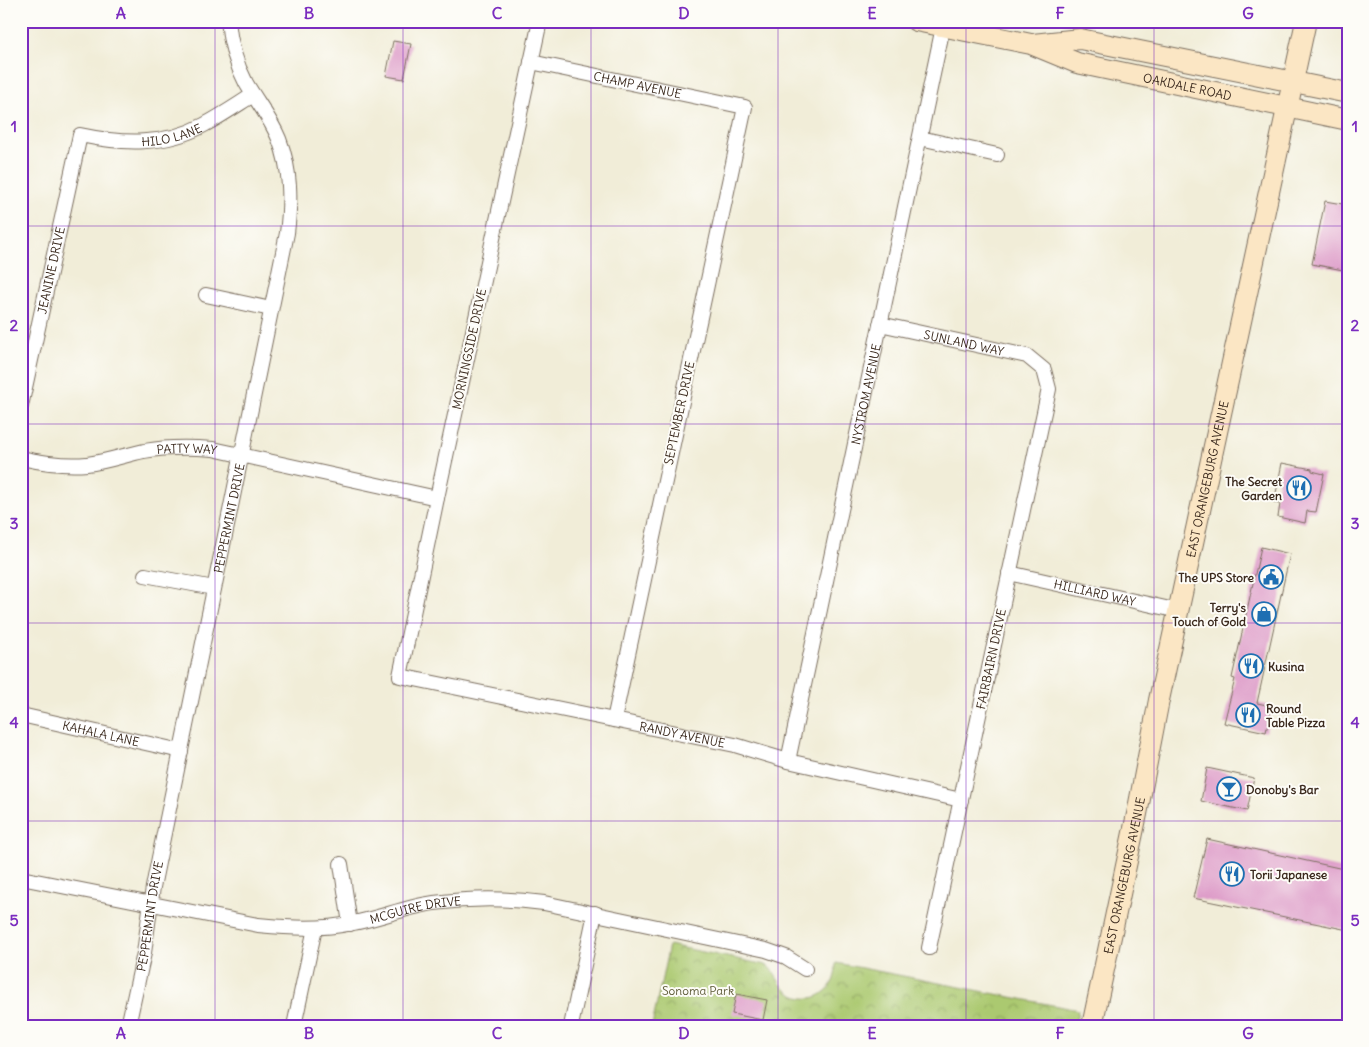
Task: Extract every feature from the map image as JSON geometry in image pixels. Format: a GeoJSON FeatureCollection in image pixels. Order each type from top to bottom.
{"type":"FeatureCollection","features":[{"type":"Feature","properties":{"kind":"street","name":"PEPPERMINT DRIVE"},"geometry":{"type":"LineString","coordinates":[[128,1026],[144,953],[153,888],[287,234],[290,189],[287,164],[280,140],[245,81],[235,56],[228,21]]}},
{"type":"Feature","properties":{"kind":"street","name":"MORNINGSIDE DRIVE"},"geometry":{"type":"LineString","coordinates":[[400,676],[540,21]]}},
{"type":"Feature","properties":{"kind":"street","name":"OAKDALE ROAD"},"geometry":{"type":"LineString","coordinates":[[916,21],[1031,44],[1077,63],[1348,120]]}},
{"type":"Feature","properties":{"kind":"street","name":"EAST ORANGEBURG AVENUE"},"geometry":{"type":"LineString","coordinates":[[1092,1026],[1306,21]]}},
{"type":"Feature","properties":{"kind":"street","name":"NYSTROM AVENUE"},"geometry":{"type":"LineString","coordinates":[[788,761],[943,26]]}},
{"type":"Feature","properties":{"kind":"street","name":"OAKDALE ROAD"},"geometry":{"type":"LineString","coordinates":[[1031,44],[1080,39],[1348,93]]}},
{"type":"Feature","properties":{"kind":"street","name":"CHAMP AVENUE"},"geometry":{"type":"LineString","coordinates":[[531,62],[745,107]]}},
{"type":"Feature","properties":{"kind":"street","name":"HILO LANE"},"geometry":{"type":"LineString","coordinates":[[80,135],[125,142],[145,142],[165,138],[204,125],[253,94]]}},
{"type":"Feature","properties":{"kind":"street","name":"SEPTEMBER DRIVE"},"geometry":{"type":"LineString","coordinates":[[614,720],[745,107]]}},
{"type":"Feature","properties":{"kind":"street","name":"JEANINE DRIVE"},"geometry":{"type":"LineString","coordinates":[[21,406],[80,135]]}},
{"type":"Feature","properties":{"kind":"street"},"geometry":{"type":"LineString","coordinates":[[920,138],[997,155]]}},
{"type":"Feature","properties":{"kind":"street"},"geometry":{"type":"LineString","coordinates":[[206,295],[271,309]]}},
{"type":"Feature","properties":{"kind":"street","name":"SUNLAND WAY"},"geometry":{"type":"LineString","coordinates":[[880,324],[1028,356],[1035,360],[1044,370]]}},
{"type":"Feature","properties":{"kind":"street","name":"FAIRBAIRN DRIVE"},"geometry":{"type":"LineString","coordinates":[[929,948],[1049,389],[1044,370]]}},
{"type":"Feature","properties":{"kind":"street","name":"PATTY WAY"},"geometry":{"type":"LineString","coordinates":[[21,458],[42,462],[87,464],[145,451],[194,447],[213,449],[437,498]]}},
{"type":"Feature","properties":{"kind":"street","name":"HILLIARD WAY"},"geometry":{"type":"LineString","coordinates":[[1009,574],[1179,611]]}},
{"type":"Feature","properties":{"kind":"street"},"geometry":{"type":"LineString","coordinates":[[145,575],[214,588]]}},
{"type":"Feature","properties":{"kind":"street","name":"RANDY AVENUE"},"geometry":{"type":"LineString","coordinates":[[400,676],[735,745],[788,761],[961,800]]}},
{"type":"Feature","properties":{"kind":"street","name":"KAHALA LANE"},"geometry":{"type":"LineString","coordinates":[[21,715],[181,750]]}},
{"type":"Feature","properties":{"kind":"street"},"geometry":{"type":"LineString","coordinates":[[341,864],[350,924]]}},
{"type":"Feature","properties":{"kind":"street","name":"MCGUIRE DRIVE"},"geometry":{"type":"LineString","coordinates":[[21,878],[258,925],[315,928],[350,924],[432,903],[488,898],[518,900],[595,913],[766,950],[786,957],[805,968]]}},
{"type":"Feature","properties":{"kind":"street"},"geometry":{"type":"LineString","coordinates":[[571,1026],[595,913]]}},
{"type":"Feature","properties":{"kind":"street"},"geometry":{"type":"LineString","coordinates":[[294,1026],[315,928]]}},
{"type":"Feature","properties":{"kind":"green space","name":"Sonoma Park"},"geometry":{"type":"Polygon","coordinates":[[[669,945],[766,965],[787,991],[801,998],[812,998],[826,991],[834,980],[836,963],[1078,1010],[1075,1026],[652,1026],[669,945]]]}},
{"type":"Feature","properties":{"kind":"building"},"geometry":{"type":"Polygon","coordinates":[[[393,41],[411,44],[404,79],[386,76],[393,41]]]}},
{"type":"Feature","properties":{"kind":"building"},"geometry":{"type":"Polygon","coordinates":[[[1325,201],[1348,205],[1348,271],[1312,264],[1325,201]]]}},
{"type":"Feature","properties":{"kind":"building","name":"The Secret Garden"},"geometry":{"type":"Polygon","coordinates":[[[1282,463],[1312,469],[1312,471],[1324,474],[1316,512],[1307,511],[1305,523],[1278,517],[1280,504],[1274,503],[1282,463]]]}},
{"type":"Feature","properties":{"kind":"building"},"geometry":{"type":"Polygon","coordinates":[[[1261,547],[1290,554],[1257,703],[1272,706],[1266,732],[1224,723],[1235,679],[1232,678],[1261,547]]]}},
{"type":"Feature","properties":{"kind":"building"},"geometry":{"type":"Polygon","coordinates":[[[1207,768],[1254,778],[1247,811],[1201,801],[1207,768]]]}},
{"type":"Feature","properties":{"kind":"building"},"geometry":{"type":"Polygon","coordinates":[[[1207,839],[1348,870],[1348,930],[1193,898],[1207,839]]]}},
{"type":"Feature","properties":{"kind":"building"},"geometry":{"type":"Polygon","coordinates":[[[736,994],[767,1000],[763,1020],[732,1014],[736,994]]]}},
{"type":"Feature","properties":{"kind":"place","name":"The Secret Garden"},"geometry":{"type":"Point","coordinates":[1299,488]}},
{"type":"Feature","properties":{"kind":"place","name":"The UPS Store"},"geometry":{"type":"Point","coordinates":[1271,577]}},
{"type":"Feature","properties":{"kind":"place","name":"Terry's Touch of Gold"},"geometry":{"type":"Point","coordinates":[1264,614]}},
{"type":"Feature","properties":{"kind":"place","name":"Kusina"},"geometry":{"type":"Point","coordinates":[1251,666]}},
{"type":"Feature","properties":{"kind":"place","name":"Round Table Pizza"},"geometry":{"type":"Point","coordinates":[1248,715]}},
{"type":"Feature","properties":{"kind":"place","name":"Donoby's Bar"},"geometry":{"type":"Point","coordinates":[1229,789]}},
{"type":"Feature","properties":{"kind":"place","name":"Torii Japanese"},"geometry":{"type":"Point","coordinates":[1232,874]}}]}
